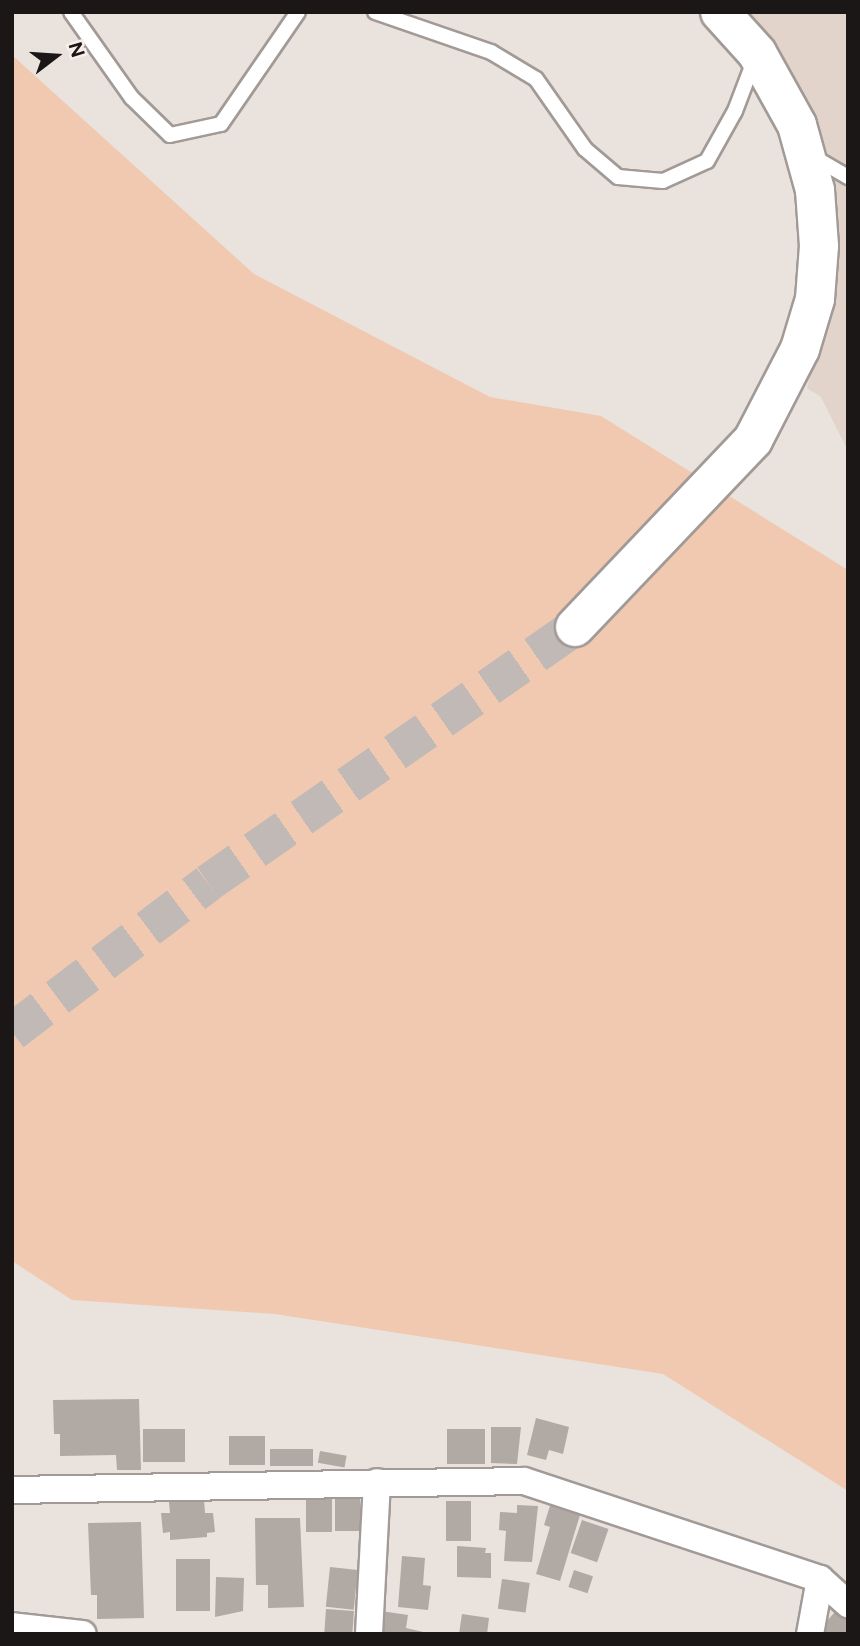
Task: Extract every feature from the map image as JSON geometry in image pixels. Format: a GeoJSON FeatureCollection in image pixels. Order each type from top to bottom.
{"type":"FeatureCollection","features":[{"type":"Feature","properties":{"kind":"street"},"geometry":{"type":"LineString","coordinates":[[575,627],[728,470],[753,440],[778,398],[815,299],[818,224],[815,190],[797,125],[757,53],[720,12]]}},
{"type":"Feature","properties":{"kind":"street"},"geometry":{"type":"LineString","coordinates":[[12,1490],[524,1481],[820,1579],[848,1604]]}},
{"type":"Feature","properties":{"kind":"street"},"geometry":{"type":"LineString","coordinates":[[369,1634],[377,1482]]}},
{"type":"Feature","properties":{"kind":"street"},"geometry":{"type":"LineString","coordinates":[[810,1634],[820,1579]]}},
{"type":"Feature","properties":{"kind":"street"},"geometry":{"type":"LineString","coordinates":[[12,1626],[72,1633]]}},
{"type":"Feature","properties":{"kind":"lane"},"geometry":{"type":"LineString","coordinates":[[71,12],[132,98],[170,135],[222,124],[299,12]]}},
{"type":"Feature","properties":{"kind":"lane"},"geometry":{"type":"LineString","coordinates":[[375,12],[491,52],[536,79],[585,149],[618,177],[663,181],[707,161],[735,111],[757,53]]}},
{"type":"Feature","properties":{"kind":"lane"},"geometry":{"type":"LineString","coordinates":[[804,152],[848,177]]}},
{"type":"Feature","properties":{"kind":"shaded area"},"geometry":{"type":"Polygon","coordinates":[[[745,12],[848,12],[848,451],[821,397],[807,388],[831,285],[745,12]]]}},
{"type":"Feature","properties":{"kind":"shaded area"},"geometry":{"type":"Polygon","coordinates":[[[12,55],[254,274],[490,397],[601,416],[848,570],[848,1491],[663,1374],[275,1314],[72,1300],[12,1261],[12,55]]]}},
{"type":"Feature","properties":{"kind":"building"},"geometry":{"type":"Polygon","coordinates":[[[139,1399],[141,1470],[117,1470],[116,1455],[60,1456],[60,1434],[54,1434],[53,1400],[139,1399]]]}},
{"type":"Feature","properties":{"kind":"building"},"geometry":{"type":"Polygon","coordinates":[[[536,1418],[569,1427],[563,1454],[549,1450],[546,1460],[527,1455],[536,1418]]]}},
{"type":"Feature","properties":{"kind":"building"},"geometry":{"type":"Polygon","coordinates":[[[491,1427],[521,1427],[517,1464],[491,1463],[491,1427]]]}},
{"type":"Feature","properties":{"kind":"building"},"geometry":{"type":"Polygon","coordinates":[[[143,1429],[185,1429],[185,1462],[143,1462],[143,1429]]]}},
{"type":"Feature","properties":{"kind":"building"},"geometry":{"type":"Polygon","coordinates":[[[447,1429],[485,1429],[485,1464],[447,1464],[447,1429]]]}},
{"type":"Feature","properties":{"kind":"building"},"geometry":{"type":"Polygon","coordinates":[[[229,1436],[265,1436],[265,1465],[229,1465],[229,1436]]]}},
{"type":"Feature","properties":{"kind":"building"},"geometry":{"type":"Polygon","coordinates":[[[270,1449],[313,1449],[313,1466],[270,1466],[270,1449]]]}},
{"type":"Feature","properties":{"kind":"building"},"geometry":{"type":"Polygon","coordinates":[[[320,1451],[347,1456],[345,1468],[318,1463],[320,1451]]]}},
{"type":"Feature","properties":{"kind":"building"},"geometry":{"type":"Polygon","coordinates":[[[335,1496],[360,1496],[360,1531],[335,1531],[335,1496]]]}},
{"type":"Feature","properties":{"kind":"building"},"geometry":{"type":"Polygon","coordinates":[[[553,1496],[583,1505],[560,1581],[536,1574],[550,1527],[544,1525],[553,1496]]]}},
{"type":"Feature","properties":{"kind":"building"},"geometry":{"type":"Polygon","coordinates":[[[306,1499],[332,1499],[332,1532],[306,1532],[306,1499]]]}},
{"type":"Feature","properties":{"kind":"building"},"geometry":{"type":"Polygon","coordinates":[[[204,1500],[205,1513],[213,1513],[215,1532],[207,1533],[207,1537],[170,1540],[170,1532],[163,1533],[161,1513],[170,1513],[169,1502],[204,1500]]]}},
{"type":"Feature","properties":{"kind":"building"},"geometry":{"type":"Polygon","coordinates":[[[446,1501],[471,1501],[471,1541],[446,1541],[446,1501]]]}},
{"type":"Feature","properties":{"kind":"building"},"geometry":{"type":"Polygon","coordinates":[[[517,1505],[538,1506],[532,1562],[504,1561],[506,1531],[499,1530],[500,1512],[517,1513],[517,1505]]]}},
{"type":"Feature","properties":{"kind":"building"},"geometry":{"type":"Polygon","coordinates":[[[255,1518],[300,1518],[304,1607],[268,1608],[268,1585],[256,1585],[255,1518]]]}},
{"type":"Feature","properties":{"kind":"building"},"geometry":{"type":"Polygon","coordinates":[[[582,1520],[608,1529],[597,1562],[571,1553],[582,1520]]]}},
{"type":"Feature","properties":{"kind":"building"},"geometry":{"type":"Polygon","coordinates":[[[141,1522],[144,1618],[97,1619],[97,1595],[91,1595],[88,1523],[141,1522]]]}},
{"type":"Feature","properties":{"kind":"building"},"geometry":{"type":"Polygon","coordinates":[[[457,1546],[486,1548],[485,1553],[491,1553],[491,1578],[457,1577],[457,1546]]]}},
{"type":"Feature","properties":{"kind":"building"},"geometry":{"type":"Polygon","coordinates":[[[402,1556],[425,1558],[423,1585],[431,1586],[428,1610],[398,1607],[402,1556]]]}},
{"type":"Feature","properties":{"kind":"building"},"geometry":{"type":"Polygon","coordinates":[[[176,1559],[210,1559],[210,1611],[176,1611],[176,1559]]]}},
{"type":"Feature","properties":{"kind":"building"},"geometry":{"type":"Polygon","coordinates":[[[330,1567],[358,1570],[354,1610],[326,1607],[330,1567]]]}},
{"type":"Feature","properties":{"kind":"building"},"geometry":{"type":"Polygon","coordinates":[[[574,1570],[593,1576],[587,1593],[568,1587],[574,1570]]]}},
{"type":"Feature","properties":{"kind":"building"},"geometry":{"type":"Polygon","coordinates":[[[216,1577],[244,1578],[243,1611],[215,1617],[216,1577]]]}},
{"type":"Feature","properties":{"kind":"building"},"geometry":{"type":"Polygon","coordinates":[[[502,1579],[530,1583],[526,1613],[498,1609],[502,1579]]]}},
{"type":"Feature","properties":{"kind":"building"},"geometry":{"type":"Polygon","coordinates":[[[839,1607],[848,1615],[848,1634],[816,1634],[839,1607]]]}},
{"type":"Feature","properties":{"kind":"building"},"geometry":{"type":"Polygon","coordinates":[[[326,1609],[354,1611],[352,1634],[324,1634],[326,1609]]]}},
{"type":"Feature","properties":{"kind":"building"},"geometry":{"type":"Polygon","coordinates":[[[381,1611],[408,1615],[406,1628],[432,1634],[378,1634],[381,1611]]]}},
{"type":"Feature","properties":{"kind":"building"},"geometry":{"type":"Polygon","coordinates":[[[462,1614],[489,1618],[487,1634],[459,1634],[462,1614]]]}},
{"type":"Feature","properties":{"kind":"tunnel"},"geometry":{"type":"LineString","coordinates":[[12,1032],[208,883],[575,627]]}}]}
